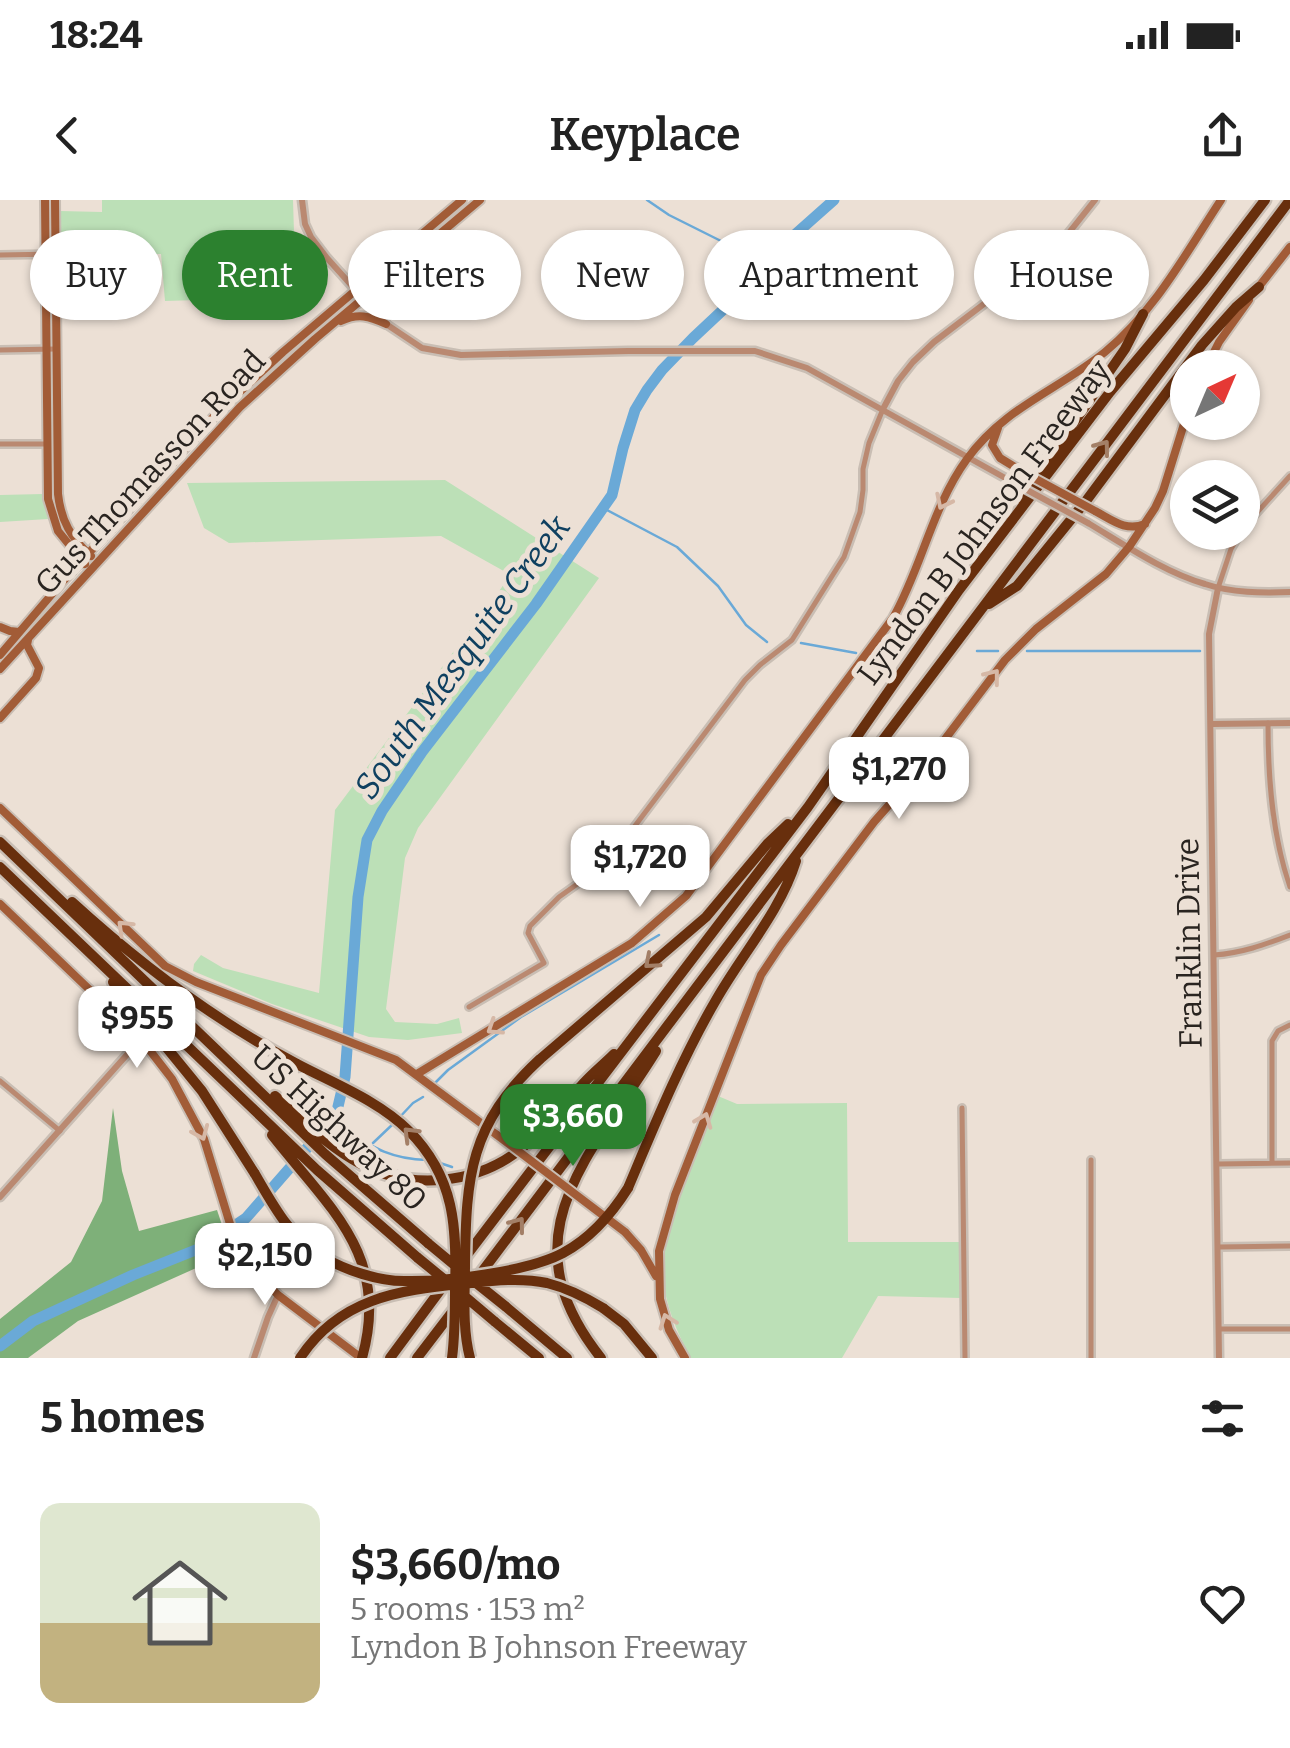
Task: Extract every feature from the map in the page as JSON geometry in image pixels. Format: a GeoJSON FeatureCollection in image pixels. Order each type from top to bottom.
{"type":"FeatureCollection","features":[{"type":"Feature","properties":{"kind":"highway","name":"Lyndon B Johnson Freeway"},"geometry":{"type":"LineString","coordinates":[[390,1358],[808,807],[959,590],[1110,392],[1204,280],[1264,200]]}},
{"type":"Feature","properties":{"kind":"highway","name":"Lyndon B Johnson Freeway"},"geometry":{"type":"LineString","coordinates":[[417,1358],[1290,200]]}},
{"type":"Feature","properties":{"kind":"highway"},"geometry":{"type":"LineString","coordinates":[[981,609],[1017,586],[1202,345],[1259,287]]}},
{"type":"Feature","properties":{"kind":"highway"},"geometry":{"type":"LineString","coordinates":[[959,590],[1088,405],[1140,320]]}},
{"type":"Feature","properties":{"kind":"highway"},"geometry":{"type":"LineString","coordinates":[[470,1358],[464,1327],[466,1213],[473,1164],[482,1136],[500,1103],[539,1060],[706,916],[768,843],[808,807]]}},
{"type":"Feature","properties":{"kind":"highway","name":"US Highway 80"},"geometry":{"type":"LineString","coordinates":[[0,842],[226,1058],[260,1083],[430,1244],[567,1358]]}},
{"type":"Feature","properties":{"kind":"highway"},"geometry":{"type":"LineString","coordinates":[[100,964],[202,1092],[280,1216],[308,1247],[343,1266],[402,1281],[495,1272],[540,1263],[563,1253],[586,1238],[614,1211],[628,1188],[690,1047],[789,885],[800,850]]}},
{"type":"Feature","properties":{"kind":"highway","name":"US Highway 80"},"geometry":{"type":"LineString","coordinates":[[0,867],[251,1108],[314,1175],[540,1358]]}},
{"type":"Feature","properties":{"kind":"highway"},"geometry":{"type":"LineString","coordinates":[[28,870],[64,894],[188,998],[239,1031],[370,1102],[409,1131],[448,1190],[456,1228],[452,1358]]}},
{"type":"Feature","properties":{"kind":"highway"},"geometry":{"type":"LineString","coordinates":[[601,1358],[573,1316],[562,1284],[558,1243],[562,1213],[570,1185],[588,1152],[689,997]]}},
{"type":"Feature","properties":{"kind":"highway"},"geometry":{"type":"LineString","coordinates":[[330,1150],[404,1179],[462,1178],[498,1164],[528,1142],[584,1081],[634,1037]]}},
{"type":"Feature","properties":{"kind":"highway"},"geometry":{"type":"LineString","coordinates":[[314,1175],[360,1256],[369,1302],[368,1333],[361,1358]]}},
{"type":"Feature","properties":{"kind":"highway"},"geometry":{"type":"LineString","coordinates":[[300,1358],[326,1329],[375,1298],[396,1292],[520,1280],[572,1291],[603,1308],[624,1324],[652,1358]]}},
{"type":"Feature","properties":{"kind":"main road"},"geometry":{"type":"LineString","coordinates":[[45,200],[45,230]]}},
{"type":"Feature","properties":{"kind":"main road"},"geometry":{"type":"LineString","coordinates":[[54,200],[55,230]]}},
{"type":"Feature","properties":{"kind":"main road","name":"Gus Thomasson Road"},"geometry":{"type":"LineString","coordinates":[[444,230],[480,200]]}},
{"type":"Feature","properties":{"kind":"main road","name":"Lyndon B Johnson Freeway"},"geometry":{"type":"LineString","coordinates":[[1149,305],[1221,200]]}},
{"type":"Feature","properties":{"kind":"main road"},"geometry":{"type":"LineString","coordinates":[[459,203],[463,214]]}},
{"type":"Feature","properties":{"kind":"main road","name":"Gus Thomasson Road"},"geometry":{"type":"LineString","coordinates":[[427,230],[459,203]]}},
{"type":"Feature","properties":{"kind":"main road"},"geometry":{"type":"LineString","coordinates":[[1216,350],[1290,247]]}},
{"type":"Feature","properties":{"kind":"main road","name":"Gus Thomasson Road"},"geometry":{"type":"LineString","coordinates":[[0,669],[19,632],[219,411],[348,298]]}},
{"type":"Feature","properties":{"kind":"main road","name":"Gus Thomasson Road"},"geometry":{"type":"LineString","coordinates":[[5,654],[28,639],[228,420],[348,311]]}},
{"type":"Feature","properties":{"kind":"main road"},"geometry":{"type":"LineString","coordinates":[[332,324],[356,315],[386,324]]}},
{"type":"Feature","properties":{"kind":"main road"},"geometry":{"type":"LineString","coordinates":[[49,320],[52,444],[48,499],[62,528],[91,570]]}},
{"type":"Feature","properties":{"kind":"main road"},"geometry":{"type":"LineString","coordinates":[[51,349],[53,320]]}},
{"type":"Feature","properties":{"kind":"main road","name":"Lyndon B Johnson Freeway"},"geometry":{"type":"LineString","coordinates":[[417,1074],[632,943],[686,896],[893,618],[918,568],[937,512],[968,458],[1024,404],[1106,351],[1137,320]]}},
{"type":"Feature","properties":{"kind":"main road"},"geometry":{"type":"LineString","coordinates":[[283,352],[291,360]]}},
{"type":"Feature","properties":{"kind":"main road"},"geometry":{"type":"LineString","coordinates":[[219,411],[228,420]]}},
{"type":"Feature","properties":{"kind":"main road"},"geometry":{"type":"LineString","coordinates":[[1000,424],[993,440],[996,454],[1124,526],[1136,528],[1145,524]]}},
{"type":"Feature","properties":{"kind":"main road"},"geometry":{"type":"LineString","coordinates":[[685,1358],[663,1315],[659,1251],[675,1194],[762,975],[874,822],[1005,660],[1036,629],[1106,574],[1129,547],[1155,508],[1180,440]]}},
{"type":"Feature","properties":{"kind":"main road"},"geometry":{"type":"LineString","coordinates":[[85,557],[98,562]]}},
{"type":"Feature","properties":{"kind":"main road"},"geometry":{"type":"LineString","coordinates":[[35,614],[44,621]]}},
{"type":"Feature","properties":{"kind":"main road"},"geometry":{"type":"LineString","coordinates":[[19,632],[0,631],[5,654],[26,655],[37,662]]}},
{"type":"Feature","properties":{"kind":"main road"},"geometry":{"type":"LineString","coordinates":[[0,718],[36,678],[39,668],[28,639]]}},
{"type":"Feature","properties":{"kind":"main road"},"geometry":{"type":"LineString","coordinates":[[0,808],[165,966],[196,982],[396,1060],[625,1232],[659,1280]]}},
{"type":"Feature","properties":{"kind":"main road"},"geometry":{"type":"LineString","coordinates":[[0,904],[141,1039],[172,1079],[198,1123],[234,1237],[253,1269],[278,1295],[361,1358]]}},
{"type":"Feature","properties":{"kind":"street"},"geometry":{"type":"LineString","coordinates":[[302,200],[311,237],[348,281]]}},
{"type":"Feature","properties":{"kind":"street"},"geometry":{"type":"LineString","coordinates":[[469,1008],[544,962],[528,932],[530,926],[559,897],[613,855],[745,680],[792,640],[844,557],[860,512],[868,443],[898,381],[934,342],[1056,250],[1095,200]]}},
{"type":"Feature","properties":{"kind":"street"},"geometry":{"type":"LineString","coordinates":[[0,255],[30,254]]}},
{"type":"Feature","properties":{"kind":"street"},"geometry":{"type":"LineString","coordinates":[[382,320],[422,348],[461,355],[744,350],[785,359],[1189,578],[1245,592],[1290,592]]}},
{"type":"Feature","properties":{"kind":"street"},"geometry":{"type":"LineString","coordinates":[[0,350],[51,349]]}},
{"type":"Feature","properties":{"kind":"street"},"geometry":{"type":"LineString","coordinates":[[0,444],[52,444]]}},
{"type":"Feature","properties":{"kind":"street","name":"Franklin Drive"},"geometry":{"type":"LineString","coordinates":[[1260,510],[1290,476]]}},
{"type":"Feature","properties":{"kind":"street","name":"Franklin Drive"},"geometry":{"type":"LineString","coordinates":[[1219,1358],[1210,634],[1218,588],[1232,550]]}},
{"type":"Feature","properties":{"kind":"street"},"geometry":{"type":"LineString","coordinates":[[1268,723],[1273,814],[1290,887]]}},
{"type":"Feature","properties":{"kind":"street"},"geometry":{"type":"LineString","coordinates":[[1212,724],[1290,723]]}},
{"type":"Feature","properties":{"kind":"street"},"geometry":{"type":"LineString","coordinates":[[1214,955],[1236,954],[1290,935]]}},
{"type":"Feature","properties":{"kind":"street"},"geometry":{"type":"LineString","coordinates":[[1272,1163],[1272,1041],[1278,1031],[1290,1025]]}},
{"type":"Feature","properties":{"kind":"street"},"geometry":{"type":"LineString","coordinates":[[0,1197],[141,1039]]}},
{"type":"Feature","properties":{"kind":"street"},"geometry":{"type":"LineString","coordinates":[[0,1080],[60,1131]]}},
{"type":"Feature","properties":{"kind":"street"},"geometry":{"type":"LineString","coordinates":[[962,1108],[965,1358]]}},
{"type":"Feature","properties":{"kind":"street"},"geometry":{"type":"LineString","coordinates":[[1091,1160],[1091,1358]]}},
{"type":"Feature","properties":{"kind":"street"},"geometry":{"type":"LineString","coordinates":[[1218,1164],[1290,1163]]}},
{"type":"Feature","properties":{"kind":"street"},"geometry":{"type":"LineString","coordinates":[[1219,1246],[1290,1246]]}},
{"type":"Feature","properties":{"kind":"street"},"geometry":{"type":"LineString","coordinates":[[254,1358],[278,1295]]}},
{"type":"Feature","properties":{"kind":"street"},"geometry":{"type":"LineString","coordinates":[[1219,1330],[1290,1329]]}},
{"type":"Feature","properties":{"kind":"green space"},"geometry":{"type":"Polygon","coordinates":[[[102,200],[293,200],[294,230],[182,230],[182,300],[165,301],[162,230],[60,230],[60,211],[102,212],[102,200]]]}},
{"type":"Feature","properties":{"kind":"green space"},"geometry":{"type":"Polygon","coordinates":[[[445,480],[599,578],[418,828],[405,858],[386,1009],[395,1022],[437,1024],[459,1018],[462,1033],[408,1040],[369,1037],[272,1004],[193,971],[194,964],[201,955],[223,968],[319,993],[335,810],[511,575],[441,536],[229,543],[204,528],[187,483],[445,480]]]}},
{"type":"Feature","properties":{"kind":"green space"},"geometry":{"type":"Polygon","coordinates":[[[43,494],[48,519],[0,522],[0,495],[43,494]]]}},
{"type":"Feature","properties":{"kind":"green space"},"geometry":{"type":"Polygon","coordinates":[[[718,1096],[737,1104],[847,1103],[848,1242],[960,1242],[961,1298],[878,1296],[842,1358],[691,1358],[669,1308],[663,1255],[682,1185],[718,1096]]]}},
{"type":"Feature","properties":{"kind":"green space"},"geometry":{"type":"Polygon","coordinates":[[[113,1108],[122,1171],[139,1231],[217,1210],[230,1249],[214,1260],[78,1321],[28,1358],[0,1358],[0,1319],[71,1262],[102,1201],[113,1108]]]}},
{"type":"Feature","properties":{"kind":"waterway"},"geometry":{"type":"LineString","coordinates":[[647,200],[704,232]]}},
{"type":"Feature","properties":{"kind":"waterway","name":"South Mesquite Creek"},"geometry":{"type":"LineString","coordinates":[[0,1346],[33,1321],[203,1247],[246,1218],[336,1115],[345,1077],[358,897],[367,840],[382,811],[612,495],[635,410],[647,390],[693,338],[757,278],[773,256],[834,200]]}},
{"type":"Feature","properties":{"kind":"waterway"},"geometry":{"type":"LineString","coordinates":[[603,508],[677,547],[718,586],[746,625],[767,642]]}},
{"type":"Feature","properties":{"kind":"waterway"},"geometry":{"type":"LineString","coordinates":[[801,643],[856,653]]}},
{"type":"Feature","properties":{"kind":"waterway"},"geometry":{"type":"LineString","coordinates":[[977,651],[998,651]]}},
{"type":"Feature","properties":{"kind":"waterway"},"geometry":{"type":"LineString","coordinates":[[1027,651],[1200,651]]}},
{"type":"Feature","properties":{"kind":"waterway"},"geometry":{"type":"LineString","coordinates":[[877,653],[883,652]]}},
{"type":"Feature","properties":{"kind":"waterway"},"geometry":{"type":"LineString","coordinates":[[436,1082],[521,1017],[659,935]]}},
{"type":"Feature","properties":{"kind":"waterway"},"geometry":{"type":"LineString","coordinates":[[398,1119],[423,1097]]}},
{"type":"Feature","properties":{"kind":"waterway"},"geometry":{"type":"LineString","coordinates":[[330,1121],[387,1153],[427,1160]]}},
{"type":"Feature","properties":{"kind":"waterway"},"geometry":{"type":"LineString","coordinates":[[373,1143],[393,1124]]}},
{"type":"Feature","properties":{"kind":"waterway"},"geometry":{"type":"LineString","coordinates":[[440,1163],[452,1167]]}}]}
